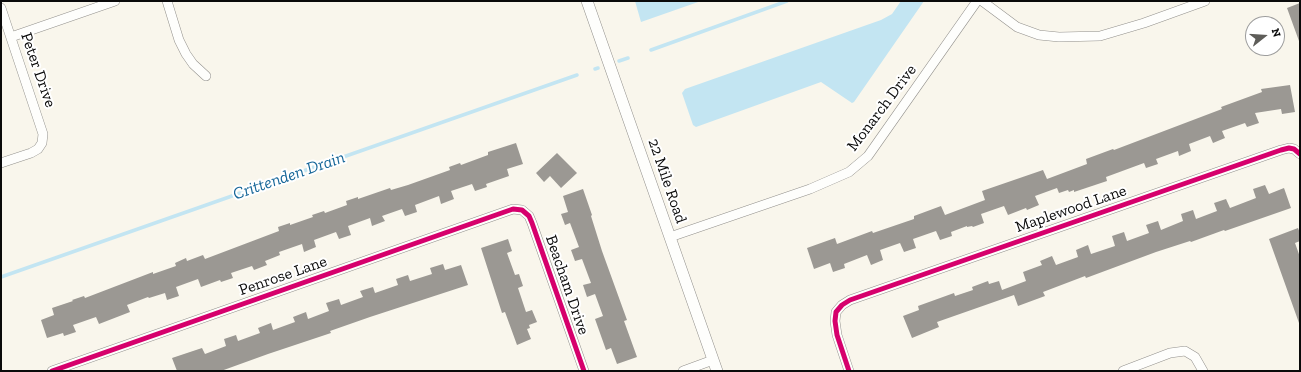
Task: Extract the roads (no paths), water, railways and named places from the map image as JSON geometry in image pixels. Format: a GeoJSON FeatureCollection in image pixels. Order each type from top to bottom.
{"type":"FeatureCollection","features":[{"type":"Feature","properties":{"kind":"street"},"geometry":{"type":"LineString","coordinates":[[11,37],[115,1]]}},
{"type":"Feature","properties":{"kind":"street"},"geometry":{"type":"LineString","coordinates":[[167,1],[179,40],[186,54],[193,64],[206,76]]}},
{"type":"Feature","properties":{"kind":"street","name":"22 Mile Road"},"geometry":{"type":"LineString","coordinates":[[587,1],[715,366]]}},
{"type":"Feature","properties":{"kind":"street","name":"Monarch Drive"},"geometry":{"type":"LineString","coordinates":[[670,237],[810,189],[849,172],[868,156],[977,1]]}},
{"type":"Feature","properties":{"kind":"street"},"geometry":{"type":"LineString","coordinates":[[982,1],[1017,27],[1039,35],[1059,37],[1100,36],[1144,23],[1205,1]]}},
{"type":"Feature","properties":{"kind":"street","name":"Peter Drive"},"geometry":{"type":"LineString","coordinates":[[1,8],[43,134],[42,143],[38,149],[31,153],[1,163]]}},
{"type":"Feature","properties":{"kind":"street","name":"Maplewood Lane"},"geometry":{"type":"LineString","coordinates":[[849,371],[836,335],[835,321],[836,312],[842,305],[850,300],[1281,150],[1289,148],[1298,151],[1300,154]]}},
{"type":"Feature","properties":{"kind":"street","name":"Penrose Lane"},"geometry":{"type":"LineString","coordinates":[[52,371],[506,210],[522,210]]}},
{"type":"Feature","properties":{"kind":"street","name":"Beacham Drive"},"geometry":{"type":"LineString","coordinates":[[522,210],[529,216],[532,223],[584,371]]}},
{"type":"Feature","properties":{"kind":"street"},"geometry":{"type":"LineString","coordinates":[[1123,371],[1170,353],[1185,351],[1195,357],[1203,371]]}},
{"type":"Feature","properties":{"kind":"street"},"geometry":{"type":"LineString","coordinates":[[683,371],[715,366]]}},
{"type":"Feature","properties":{"kind":"water"},"geometry":{"type":"Polygon","coordinates":[[[635,1],[701,1],[641,22],[635,1]]]}},
{"type":"Feature","properties":{"kind":"water"},"geometry":{"type":"Polygon","coordinates":[[[901,1],[924,1],[854,102],[852,103],[821,82],[696,127],[693,125],[682,93],[685,89],[881,20],[892,14],[901,1]]]}},
{"type":"Feature","properties":{"kind":"waterway","name":"Crittenden Drain"},"geometry":{"type":"LineString","coordinates":[[651,50],[787,1]]}},
{"type":"Feature","properties":{"kind":"waterway","name":"Crittenden Drain"},"geometry":{"type":"LineString","coordinates":[[619,61],[628,58]]}},
{"type":"Feature","properties":{"kind":"waterway","name":"Crittenden Drain"},"geometry":{"type":"LineString","coordinates":[[1,277],[577,75]]}}]}
